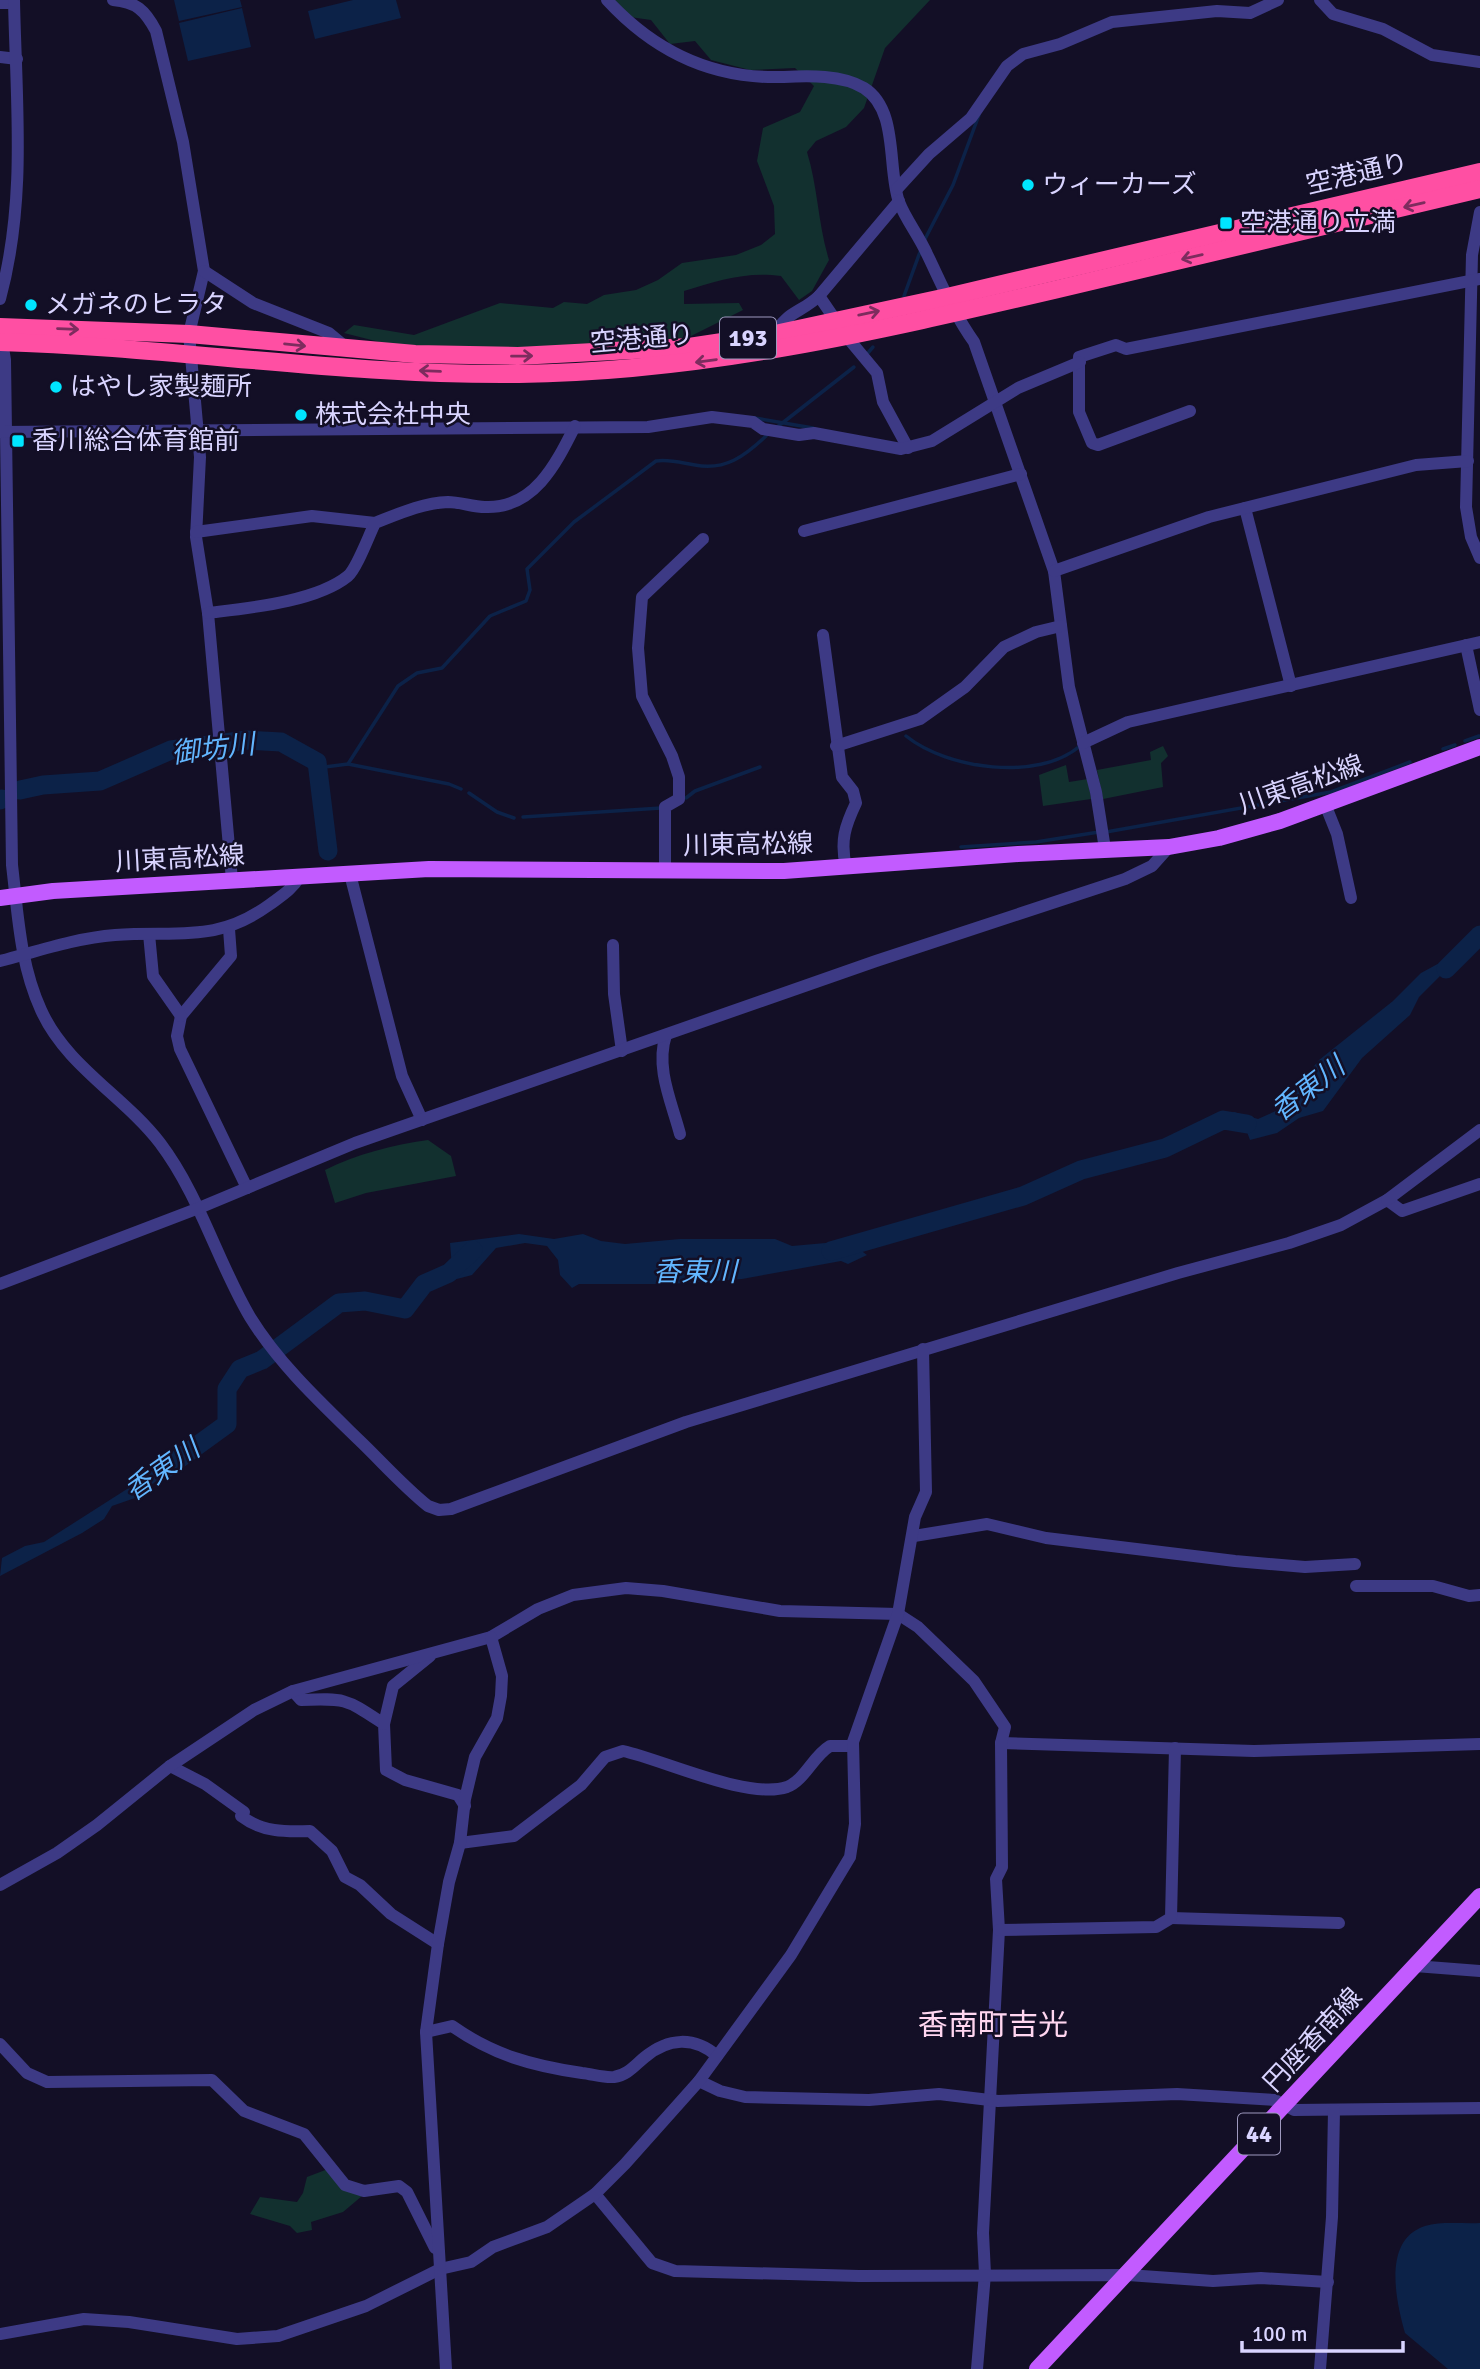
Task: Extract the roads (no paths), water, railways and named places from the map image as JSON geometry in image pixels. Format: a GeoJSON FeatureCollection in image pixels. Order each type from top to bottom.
{"type":"FeatureCollection","features":[{"type":"Feature","properties":{"kind":"highway","name":"空港通り"},"geometry":{"type":"LineString","coordinates":[[0,335],[291,365],[519,374],[691,363],[846,337],[950,305],[1480,173]]}},
{"type":"Feature","properties":{"kind":"highway","name":"空港通り"},"geometry":{"type":"LineString","coordinates":[[0,335],[188,334],[350,351],[518,356],[689,347],[775,334],[835,321],[950,305],[1480,189]]}},
{"type":"Feature","properties":{"kind":"main road","name":"川東高松線"},"geometry":{"type":"LineString","coordinates":[[8,897],[232,880],[429,870],[665,871],[846,867],[1105,849],[1169,848],[1231,835],[1480,747]]}},
{"type":"Feature","properties":{"kind":"main road","name":"円座香南線"},"geometry":{"type":"LineString","coordinates":[[1037,2369],[1128,2275],[1480,1896]]}},
{"type":"Feature","properties":{"kind":"street"},"geometry":{"type":"LineString","coordinates":[[113,0],[133,2],[149,17],[156,30],[183,142],[204,271],[188,334],[200,457],[196,532],[208,613],[232,880]]}},
{"type":"Feature","properties":{"kind":"street"},"geometry":{"type":"LineString","coordinates":[[607,0],[631,25],[683,59],[744,74],[807,75],[864,88],[873,96],[884,118],[898,195],[950,305],[974,342],[1054,571],[1069,687],[1105,849]]}},
{"type":"Feature","properties":{"kind":"street"},"geometry":{"type":"LineString","coordinates":[[775,334],[783,319],[809,305],[819,296],[929,154],[971,118],[1007,66],[1023,54],[1060,44],[1112,22],[1225,11],[1250,13],[1278,0]]}},
{"type":"Feature","properties":{"kind":"street"},"geometry":{"type":"LineString","coordinates":[[1320,0],[1333,15],[1383,29],[1432,55],[1480,62]]}},
{"type":"Feature","properties":{"kind":"street"},"geometry":{"type":"LineString","coordinates":[[0,3],[14,1],[20,134],[14,241],[0,299]]}},
{"type":"Feature","properties":{"kind":"street"},"geometry":{"type":"LineString","coordinates":[[0,57],[17,59]]}},
{"type":"Feature","properties":{"kind":"street"},"geometry":{"type":"LineString","coordinates":[[1480,212],[1472,255],[1476,280],[1466,507],[1471,537],[1480,558]]}},
{"type":"Feature","properties":{"kind":"street"},"geometry":{"type":"LineString","coordinates":[[0,238],[14,241]]}},
{"type":"Feature","properties":{"kind":"street"},"geometry":{"type":"LineString","coordinates":[[204,271],[253,303],[329,333],[350,351]]}},
{"type":"Feature","properties":{"kind":"street"},"geometry":{"type":"LineString","coordinates":[[1190,411],[1098,445],[1092,443],[1079,412],[1080,362],[1083,355],[1116,345],[1126,349],[1476,280]]}},
{"type":"Feature","properties":{"kind":"street"},"geometry":{"type":"LineString","coordinates":[[819,296],[846,337],[877,373],[883,402],[908,448]]}},
{"type":"Feature","properties":{"kind":"street"},"geometry":{"type":"LineString","coordinates":[[0,335],[5,676],[12,865],[8,897],[31,986],[55,1035],[88,1073],[138,1116],[162,1146],[199,1208],[220,1260],[250,1317],[307,1389],[428,1506],[439,1510],[451,1509],[637,1438],[923,1349],[1341,1226],[1387,1200],[1480,1130]]}},
{"type":"Feature","properties":{"kind":"street"},"geometry":{"type":"LineString","coordinates":[[3,432],[575,426],[648,428],[712,417],[753,422],[763,429],[799,435],[814,433],[908,448],[932,441],[1018,388],[1080,362]]}},
{"type":"Feature","properties":{"kind":"street"},"geometry":{"type":"LineString","coordinates":[[196,532],[312,516],[375,523],[424,505],[449,502],[505,507],[526,498],[556,463],[575,426]]}},
{"type":"Feature","properties":{"kind":"street"},"geometry":{"type":"LineString","coordinates":[[1054,571],[1209,517],[1416,465],[1468,461]]}},
{"type":"Feature","properties":{"kind":"street"},"geometry":{"type":"LineString","coordinates":[[804,531],[1021,474]]}},
{"type":"Feature","properties":{"kind":"street"},"geometry":{"type":"LineString","coordinates":[[1245,508],[1291,686]]}},
{"type":"Feature","properties":{"kind":"street"},"geometry":{"type":"LineString","coordinates":[[208,613],[278,604],[310,594],[349,575],[375,523]]}},
{"type":"Feature","properties":{"kind":"street"},"geometry":{"type":"LineString","coordinates":[[665,871],[665,807],[680,799],[679,777],[672,756],[642,696],[638,648],[642,597],[703,539]]}},
{"type":"Feature","properties":{"kind":"street"},"geometry":{"type":"LineString","coordinates":[[836,746],[920,719],[965,687],[1004,646],[1036,632],[1061,626]]}},
{"type":"Feature","properties":{"kind":"street"},"geometry":{"type":"LineString","coordinates":[[823,635],[842,777],[853,791],[856,803],[844,828],[841,846],[846,867]]}},
{"type":"Feature","properties":{"kind":"street"},"geometry":{"type":"LineString","coordinates":[[1083,743],[1128,722],[1480,642]]}},
{"type":"Feature","properties":{"kind":"street"},"geometry":{"type":"LineString","coordinates":[[1466,645],[1480,710]]}},
{"type":"Feature","properties":{"kind":"street"},"geometry":{"type":"LineString","coordinates":[[1325,804],[1337,834],[1351,898]]}},
{"type":"Feature","properties":{"kind":"street"},"geometry":{"type":"LineString","coordinates":[[0,1284],[199,1208],[355,1143],[876,961],[1125,880],[1152,866],[1169,848]]}},
{"type":"Feature","properties":{"kind":"street"},"geometry":{"type":"LineString","coordinates":[[350,874],[402,1076],[422,1120]]}},
{"type":"Feature","properties":{"kind":"street"},"geometry":{"type":"LineString","coordinates":[[0,961],[114,935],[229,929],[246,922],[293,887],[300,876]]}},
{"type":"Feature","properties":{"kind":"street"},"geometry":{"type":"LineString","coordinates":[[229,929],[232,956],[181,1016],[177,1036],[180,1049],[247,1188]]}},
{"type":"Feature","properties":{"kind":"street"},"geometry":{"type":"LineString","coordinates":[[149,934],[153,976],[181,1016]]}},
{"type":"Feature","properties":{"kind":"street"},"geometry":{"type":"LineString","coordinates":[[613,944],[614,994],[622,1051]]}},
{"type":"Feature","properties":{"kind":"street"},"geometry":{"type":"LineString","coordinates":[[666,1035],[661,1051],[662,1068],[680,1134]]}},
{"type":"Feature","properties":{"kind":"street"},"geometry":{"type":"LineString","coordinates":[[1387,1200],[1402,1211],[1480,1184]]}},
{"type":"Feature","properties":{"kind":"street"},"geometry":{"type":"LineString","coordinates":[[0,2334],[62,2320],[103,2319],[196,2335],[257,2339],[332,2319],[440,2269],[471,2262],[493,2247],[547,2227],[595,2194],[699,2081],[791,1955],[850,1857],[855,1824],[853,1746],[898,1615],[914,1536],[915,1517],[926,1492],[923,1349]]}},
{"type":"Feature","properties":{"kind":"street"},"geometry":{"type":"LineString","coordinates":[[914,1536],[987,1524],[1046,1538],[1235,1561],[1305,1567],[1355,1564]]}},
{"type":"Feature","properties":{"kind":"street"},"geometry":{"type":"LineString","coordinates":[[1356,1586],[1433,1586],[1480,1595]]}},
{"type":"Feature","properties":{"kind":"street"},"geometry":{"type":"LineString","coordinates":[[0,1885],[57,1853],[97,1825],[170,1766],[254,1710],[293,1691],[491,1637],[538,1609],[573,1595],[626,1588],[663,1591],[779,1611],[898,1615],[918,1627],[974,1681],[1005,1727],[1001,1743],[1002,1867],[996,1879],[999,1930],[983,2233],[985,2274],[977,2369]]}},
{"type":"Feature","properties":{"kind":"street"},"geometry":{"type":"LineString","coordinates":[[446,2369],[426,2032],[449,1882],[460,1843],[475,1757],[497,1718],[501,1696],[502,1676],[491,1637]]}},
{"type":"Feature","properties":{"kind":"street"},"geometry":{"type":"LineString","coordinates":[[435,1652],[393,1686],[384,1724],[386,1770],[405,1780],[448,1791],[458,1796],[465,1806]]}},
{"type":"Feature","properties":{"kind":"street"},"geometry":{"type":"LineString","coordinates":[[293,1691],[301,1700],[339,1698],[350,1701],[384,1724]]}},
{"type":"Feature","properties":{"kind":"street"},"geometry":{"type":"LineString","coordinates":[[1001,1743],[1254,1751],[1480,1744]]}},
{"type":"Feature","properties":{"kind":"street"},"geometry":{"type":"LineString","coordinates":[[460,1843],[514,1836],[581,1786],[605,1758],[623,1751],[733,1785],[776,1788],[797,1781],[830,1746],[853,1746]]}},
{"type":"Feature","properties":{"kind":"street"},"geometry":{"type":"LineString","coordinates":[[1171,1918],[1175,1748]]}},
{"type":"Feature","properties":{"kind":"street"},"geometry":{"type":"LineString","coordinates":[[170,1766],[205,1784],[243,1812],[241,1816],[266,1830],[310,1831],[332,1851],[345,1877],[360,1885],[391,1914],[438,1944]]}},
{"type":"Feature","properties":{"kind":"street"},"geometry":{"type":"LineString","coordinates":[[999,1930],[1156,1927],[1171,1918],[1339,1923]]}},
{"type":"Feature","properties":{"kind":"street"},"geometry":{"type":"LineString","coordinates":[[1415,1966],[1480,1971]]}},
{"type":"Feature","properties":{"kind":"street"},"geometry":{"type":"LineString","coordinates":[[426,2032],[452,2026],[490,2050],[524,2063],[613,2077],[632,2069],[657,2048],[669,2043],[695,2042],[717,2056]]}},
{"type":"Feature","properties":{"kind":"street"},"geometry":{"type":"LineString","coordinates":[[0,2044],[27,2073],[47,2082],[212,2080],[244,2111],[304,2134],[345,2185],[364,2190],[399,2186],[407,2192],[439,2255]]}},
{"type":"Feature","properties":{"kind":"street"},"geometry":{"type":"LineString","coordinates":[[699,2081],[720,2091],[745,2097],[869,2100],[939,2094],[992,2099],[1177,2094],[1275,2100],[1294,2110],[1480,2108]]}},
{"type":"Feature","properties":{"kind":"street"},"geometry":{"type":"LineString","coordinates":[[1320,2369],[1328,2283],[1334,2110]]}},
{"type":"Feature","properties":{"kind":"street"},"geometry":{"type":"LineString","coordinates":[[595,2194],[652,2263],[663,2269],[859,2276],[1128,2275],[1213,2281],[1261,2278],[1328,2283]]}},
{"type":"Feature","properties":{"kind":"water"},"geometry":{"type":"Polygon","coordinates":[[[174,0],[240,0],[242,7],[179,21],[174,0]]]}},
{"type":"Feature","properties":{"kind":"water"},"geometry":{"type":"Polygon","coordinates":[[[353,0],[396,0],[401,18],[315,39],[308,11],[353,0]]]}},
{"type":"Feature","properties":{"kind":"water"},"geometry":{"type":"Polygon","coordinates":[[[242,8],[251,47],[188,61],[179,23],[242,8]]]}},
{"type":"Feature","properties":{"kind":"water"},"geometry":{"type":"Polygon","coordinates":[[[1469,947],[1419,997],[1410,1015],[1362,1058],[1323,1111],[1299,1118],[1277,1133],[1250,1140],[1244,1124],[1225,1124],[1221,1115],[1234,1112],[1258,1119],[1278,1110],[1319,1060],[1393,1001],[1421,973],[1469,947]]]}},
{"type":"Feature","properties":{"kind":"water"},"geometry":{"type":"Polygon","coordinates":[[[519,1234],[554,1239],[583,1234],[601,1241],[625,1244],[680,1239],[775,1239],[792,1246],[848,1241],[867,1255],[848,1264],[841,1261],[742,1279],[670,1284],[579,1284],[572,1288],[560,1275],[558,1260],[547,1246],[525,1243],[496,1248],[472,1275],[453,1280],[450,1243],[519,1234]]]}},
{"type":"Feature","properties":{"kind":"water"},"geometry":{"type":"Polygon","coordinates":[[[183,1452],[194,1458],[170,1470],[135,1498],[112,1506],[104,1519],[82,1533],[0,1576],[2,1558],[25,1546],[44,1542],[138,1482],[167,1459],[183,1452]]]}},
{"type":"Feature","properties":{"kind":"water"},"geometry":{"type":"Polygon","coordinates":[[[1480,2223],[1480,2369],[1448,2369],[1405,2333],[1396,2289],[1397,2258],[1402,2244],[1411,2233],[1425,2226],[1480,2223]]]}},
{"type":"Feature","properties":{"kind":"waterway"},"geometry":{"type":"LineString","coordinates":[[925,239],[953,185],[979,115]]}},
{"type":"Feature","properties":{"kind":"waterway"},"geometry":{"type":"LineString","coordinates":[[904,296],[920,252]]}},
{"type":"Feature","properties":{"kind":"waterway"},"geometry":{"type":"LineString","coordinates":[[867,354],[873,347]]}},
{"type":"Feature","properties":{"kind":"waterway"},"geometry":{"type":"LineString","coordinates":[[776,428],[854,367]]}},
{"type":"Feature","properties":{"kind":"waterway"},"geometry":{"type":"LineString","coordinates":[[755,418],[813,428]]}},
{"type":"Feature","properties":{"kind":"waterway"},"geometry":{"type":"LineString","coordinates":[[317,768],[348,764],[398,686],[417,673],[442,668],[490,616],[526,601],[530,590],[527,569],[574,522],[656,461],[706,466],[725,464],[742,456],[766,436]]}},
{"type":"Feature","properties":{"kind":"waterway"},"geometry":{"type":"LineString","coordinates":[[906,736],[945,757],[993,767],[1041,764],[1062,757],[1080,746]]}},
{"type":"Feature","properties":{"kind":"waterway"},"geometry":{"type":"LineString","coordinates":[[1465,741],[1479,736]]}},
{"type":"Feature","properties":{"kind":"waterway","name":"御坊川"},"geometry":{"type":"LineString","coordinates":[[20,790],[43,785],[100,781],[171,750],[247,740],[281,742],[317,762],[328,851]]}},
{"type":"Feature","properties":{"kind":"waterway"},"geometry":{"type":"LineString","coordinates":[[1443,749],[1455,745]]}},
{"type":"Feature","properties":{"kind":"waterway"},"geometry":{"type":"LineString","coordinates":[[1106,832],[1331,792],[1410,762]]}},
{"type":"Feature","properties":{"kind":"waterway"},"geometry":{"type":"LineString","coordinates":[[348,764],[449,784],[461,789]]}},
{"type":"Feature","properties":{"kind":"waterway"},"geometry":{"type":"LineString","coordinates":[[686,798],[695,791],[760,767]]}},
{"type":"Feature","properties":{"kind":"waterway"},"geometry":{"type":"LineString","coordinates":[[469,793],[497,812],[514,818]]}},
{"type":"Feature","properties":{"kind":"waterway"},"geometry":{"type":"LineString","coordinates":[[523,817],[661,808]]}},
{"type":"Feature","properties":{"kind":"waterway"},"geometry":{"type":"LineString","coordinates":[[961,847],[1036,842],[1099,832]]}},
{"type":"Feature","properties":{"kind":"waterway","name":"香東川"},"geometry":{"type":"LineString","coordinates":[[1446,969],[1480,935]]}},
{"type":"Feature","properties":{"kind":"waterway","name":"香東川"},"geometry":{"type":"LineString","coordinates":[[831,1251],[1023,1196],[1081,1170],[1165,1148],[1223,1120],[1247,1124]]}},
{"type":"Feature","properties":{"kind":"waterway","name":"香東川"},"geometry":{"type":"LineString","coordinates":[[165,1469],[227,1424],[227,1389],[240,1369],[262,1360],[339,1303],[365,1301],[405,1309],[424,1284],[449,1273],[473,1250]]}},
{"type":"Feature","properties":{"kind":"place","name":"ウィーカーズ"},"geometry":{"type":"Point","coordinates":[1028,185]}},
{"type":"Feature","properties":{"kind":"place","name":"空港通り立満"},"geometry":{"type":"Point","coordinates":[1226,223]}},
{"type":"Feature","properties":{"kind":"place","name":"メガネのヒラタ"},"geometry":{"type":"Point","coordinates":[31,305]}},
{"type":"Feature","properties":{"kind":"place","name":"はやし家製麺所"},"geometry":{"type":"Point","coordinates":[56,387]}},
{"type":"Feature","properties":{"kind":"place","name":"株式会社中央"},"geometry":{"type":"Point","coordinates":[301,415]}},
{"type":"Feature","properties":{"kind":"place","name":"香川総合体育館前"},"geometry":{"type":"Point","coordinates":[18,441]}},
{"type":"Feature","properties":{"kind":"district","name":"香南町吉光"},"geometry":{"type":"Point","coordinates":[993,2025]}}]}
